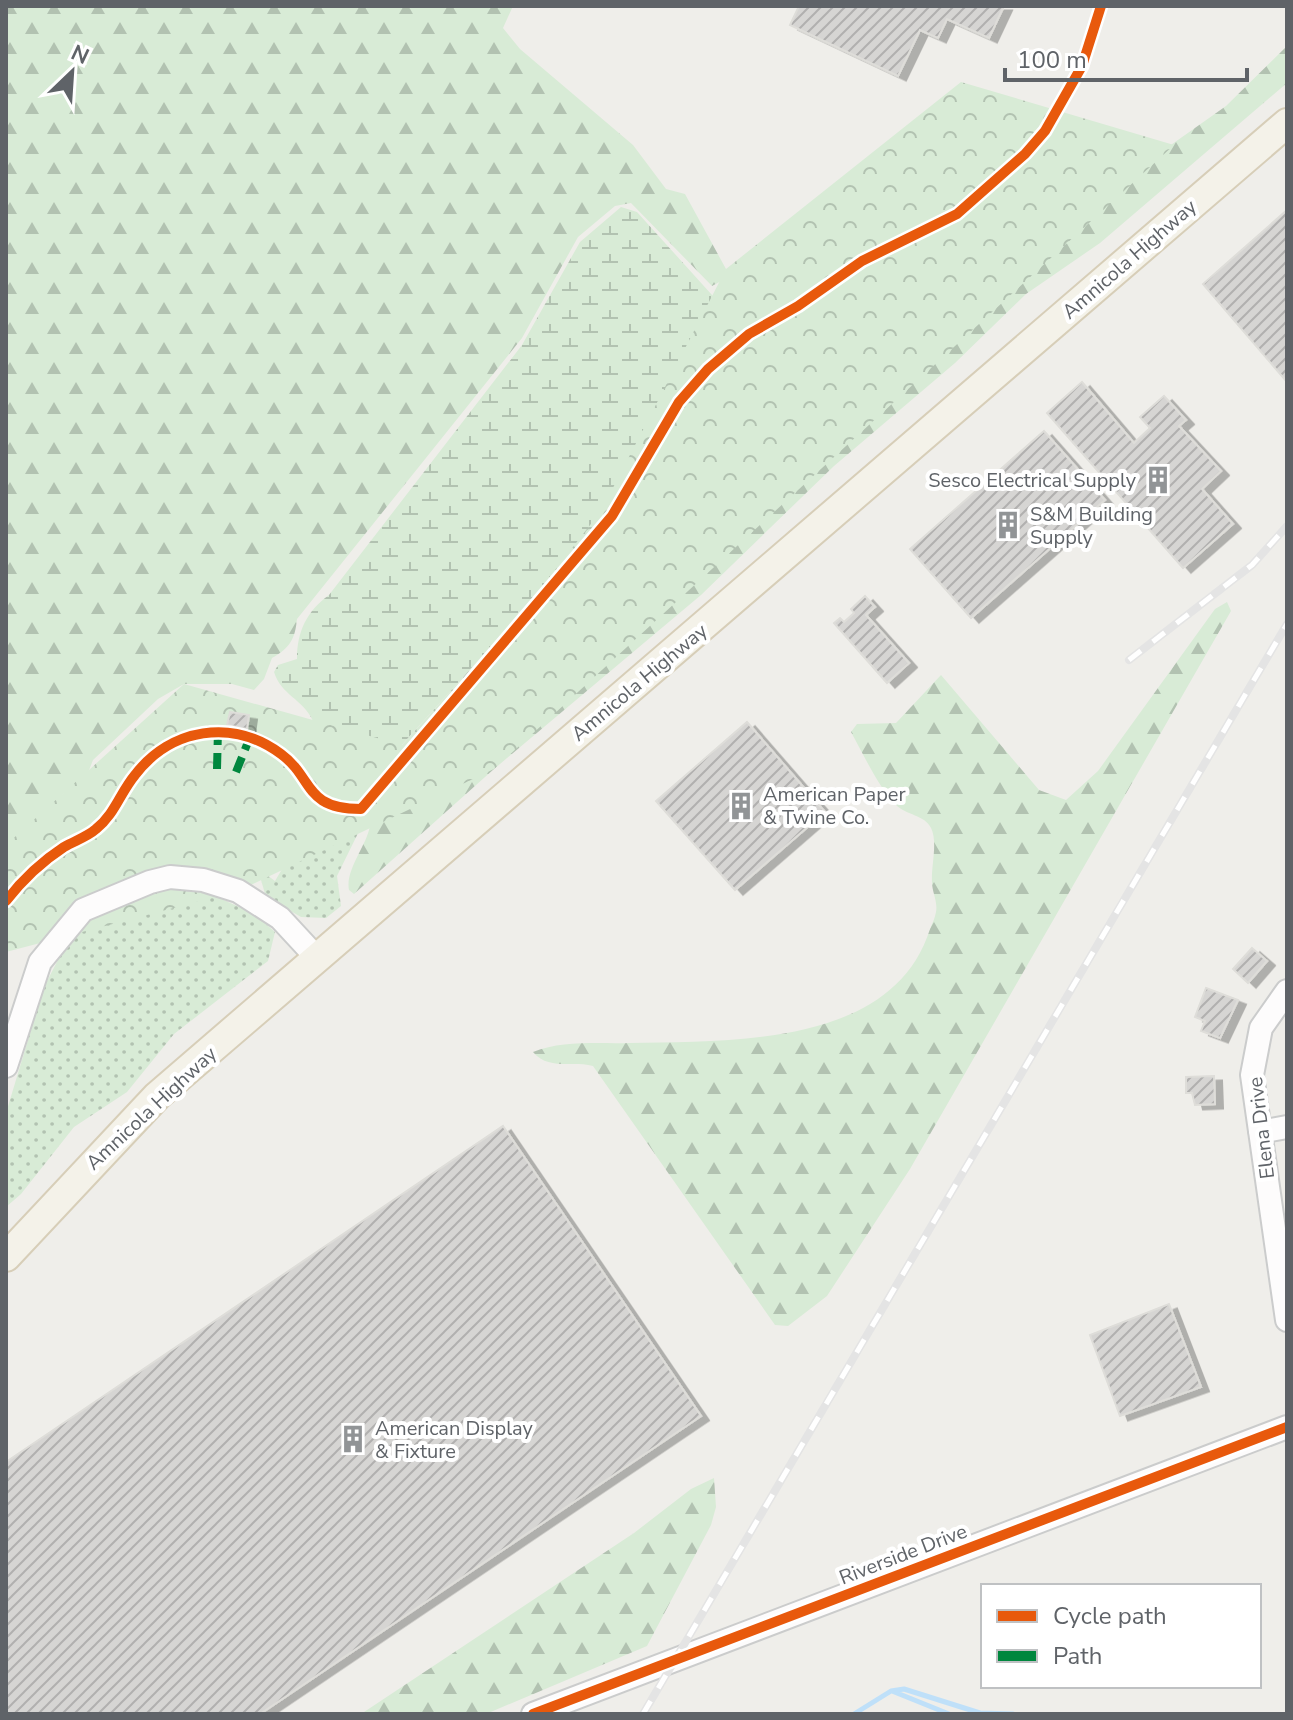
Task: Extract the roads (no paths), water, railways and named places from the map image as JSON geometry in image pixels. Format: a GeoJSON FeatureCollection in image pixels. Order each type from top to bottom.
{"type":"FeatureCollection","features":[{"type":"Feature","properties":{"kind":"main road","name":"Amnicola Highway"},"geometry":{"type":"LineString","coordinates":[[6,1257],[157,1096],[1287,123]]}},
{"type":"Feature","properties":{"kind":"street"},"geometry":{"type":"LineString","coordinates":[[6,1066],[40,962],[83,910],[150,882],[170,877],[203,880],[238,891],[280,918],[317,958]]}},
{"type":"Feature","properties":{"kind":"street","name":"Elena Drive"},"geometry":{"type":"LineString","coordinates":[[1287,991],[1261,1028],[1252,1075],[1287,1320]]}},
{"type":"Feature","properties":{"kind":"street"},"geometry":{"type":"LineString","coordinates":[[1260,1132],[1287,1127]]}},
{"type":"Feature","properties":{"kind":"street","name":"Riverside Drive"},"geometry":{"type":"LineString","coordinates":[[533,1714],[1287,1427]]}},
{"type":"Feature","properties":{"kind":"waterway"},"geometry":{"type":"LineString","coordinates":[[854,1714],[891,1691],[904,1689],[980,1713],[1013,1714]]}},
{"type":"Feature","properties":{"kind":"waterway"},"geometry":{"type":"LineString","coordinates":[[892,1691],[949,1714]]}},
{"type":"Feature","properties":{"kind":"railway"},"geometry":{"type":"LineString","coordinates":[[1129,660],[1252,565],[1287,526]]}},
{"type":"Feature","properties":{"kind":"railway"},"geometry":{"type":"LineString","coordinates":[[643,1714],[1287,624]]}},
{"type":"Feature","properties":{"kind":"place","name":"Sesco Electrical Supply"},"geometry":{"type":"Point","coordinates":[1158,480]}},
{"type":"Feature","properties":{"kind":"place","name":"S&M Building Supply"},"geometry":{"type":"Point","coordinates":[1008,525]}},
{"type":"Feature","properties":{"kind":"place","name":"American Paper & Twine Co."},"geometry":{"type":"Point","coordinates":[741,806]}},
{"type":"Feature","properties":{"kind":"place","name":"American Display & Fixture"},"geometry":{"type":"Point","coordinates":[353,1439]}}]}
